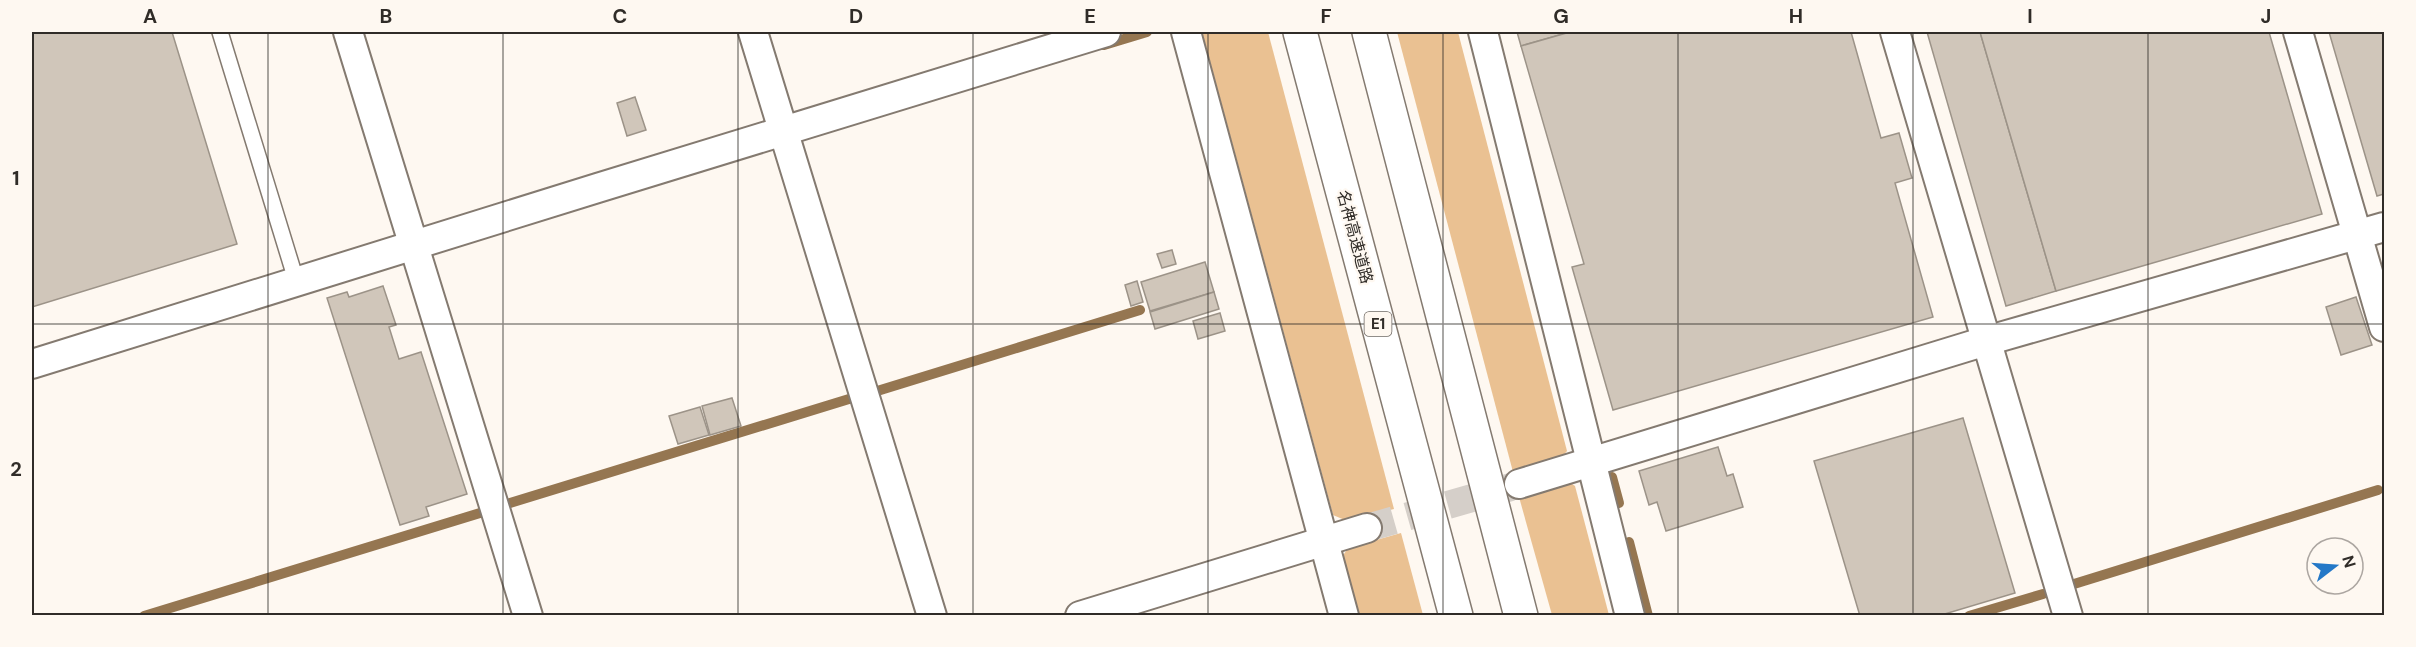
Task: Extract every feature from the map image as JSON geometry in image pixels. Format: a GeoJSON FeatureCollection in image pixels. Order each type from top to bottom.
{"type":"FeatureCollection","features":[{"type":"Feature","properties":{"kind":"highway","name":"名神高速道路"},"geometry":{"type":"LineString","coordinates":[[1300,32],[1456,615]]}},
{"type":"Feature","properties":{"kind":"highway"},"geometry":{"type":"LineString","coordinates":[[1369,32],[1521,615]]}},
{"type":"Feature","properties":{"kind":"street"},"geometry":{"type":"LineString","coordinates":[[348,32],[528,615]]}},
{"type":"Feature","properties":{"kind":"street"},"geometry":{"type":"LineString","coordinates":[[753,32],[932,615]]}},
{"type":"Feature","properties":{"kind":"street"},"geometry":{"type":"LineString","coordinates":[[32,364],[296,280],[414,246],[1106,32]]}},
{"type":"Feature","properties":{"kind":"street"},"geometry":{"type":"LineString","coordinates":[[1186,32],[1344,615]]}},
{"type":"Feature","properties":{"kind":"street"},"geometry":{"type":"LineString","coordinates":[[1483,32],[1630,615]]}},
{"type":"Feature","properties":{"kind":"street"},"geometry":{"type":"LineString","coordinates":[[1895,32],[2068,615]]}},
{"type":"Feature","properties":{"kind":"street"},"geometry":{"type":"LineString","coordinates":[[2298,32],[2385,327]]}},
{"type":"Feature","properties":{"kind":"street"},"geometry":{"type":"LineString","coordinates":[[1519,484],[1986,341],[2385,227]]}},
{"type":"Feature","properties":{"kind":"street"},"geometry":{"type":"LineString","coordinates":[[1080,615],[1367,528]]}},
{"type":"Feature","properties":{"kind":"lane"},"geometry":{"type":"LineString","coordinates":[[220,32],[296,280]]}},
{"type":"Feature","properties":{"kind":"shaded area"},"geometry":{"type":"Polygon","coordinates":[[[1202,32],[1268,32],[1394,509],[1347,521],[1333,515],[1202,32]]]}},
{"type":"Feature","properties":{"kind":"shaded area"},"geometry":{"type":"Polygon","coordinates":[[[1397,32],[1458,32],[1567,451],[1562,457],[1513,472],[1397,32]]]}},
{"type":"Feature","properties":{"kind":"shaded area"},"geometry":{"type":"Polygon","coordinates":[[[1569,482],[1575,486],[1609,615],[1552,615],[1519,497],[1569,482]]]}},
{"type":"Feature","properties":{"kind":"shaded area"},"geometry":{"type":"Polygon","coordinates":[[[1401,533],[1423,615],[1359,615],[1342,557],[1348,548],[1401,533]]]}},
{"type":"Feature","properties":{"kind":"building"},"geometry":{"type":"Polygon","coordinates":[[[32,32],[172,32],[237,244],[32,307],[32,32]]]}},
{"type":"Feature","properties":{"kind":"building"},"geometry":{"type":"Polygon","coordinates":[[[1517,32],[1570,32],[1521,46],[1517,32]]]}},
{"type":"Feature","properties":{"kind":"building"},"geometry":{"type":"Polygon","coordinates":[[[1570,32],[1851,32],[1881,138],[1899,133],[1912,178],[1895,183],[1933,317],[1613,410],[1572,267],[1584,264],[1521,46],[1570,32]]]}},
{"type":"Feature","properties":{"kind":"building"},"geometry":{"type":"Polygon","coordinates":[[[1927,32],[1980,32],[2056,291],[2006,306],[1927,32]]]}},
{"type":"Feature","properties":{"kind":"building"},"geometry":{"type":"Polygon","coordinates":[[[1980,32],[2269,32],[2322,214],[2056,291],[1980,32]]]}},
{"type":"Feature","properties":{"kind":"building"},"geometry":{"type":"Polygon","coordinates":[[[2329,32],[2384,32],[2384,194],[2377,196],[2329,32]]]}},
{"type":"Feature","properties":{"kind":"building"},"geometry":{"type":"Polygon","coordinates":[[[635,97],[646,130],[627,136],[617,103],[635,97]]]}},
{"type":"Feature","properties":{"kind":"building"},"geometry":{"type":"Polygon","coordinates":[[[1172,250],[1176,264],[1162,268],[1157,254],[1172,250]]]}},
{"type":"Feature","properties":{"kind":"building"},"geometry":{"type":"Polygon","coordinates":[[[1205,262],[1214,292],[1150,311],[1141,282],[1205,262]]]}},
{"type":"Feature","properties":{"kind":"building"},"geometry":{"type":"Polygon","coordinates":[[[1137,281],[1143,302],[1131,306],[1125,285],[1137,281]]]}},
{"type":"Feature","properties":{"kind":"building"},"geometry":{"type":"Polygon","coordinates":[[[383,286],[396,325],[389,327],[399,359],[421,352],[467,494],[426,507],[429,516],[400,525],[327,298],[347,292],[349,297],[383,286]]]}},
{"type":"Feature","properties":{"kind":"building"},"geometry":{"type":"Polygon","coordinates":[[[1214,292],[1219,309],[1155,329],[1150,312],[1214,292]]]}},
{"type":"Feature","properties":{"kind":"building"},"geometry":{"type":"Polygon","coordinates":[[[2356,297],[2372,345],[2341,355],[2326,307],[2356,297]]]}},
{"type":"Feature","properties":{"kind":"building"},"geometry":{"type":"Polygon","coordinates":[[[1220,313],[1225,331],[1198,339],[1193,321],[1220,313]]]}},
{"type":"Feature","properties":{"kind":"building"},"geometry":{"type":"Polygon","coordinates":[[[732,398],[741,426],[710,435],[702,406],[732,398]]]}},
{"type":"Feature","properties":{"kind":"building"},"geometry":{"type":"Polygon","coordinates":[[[700,407],[709,435],[678,444],[669,416],[700,407]]]}},
{"type":"Feature","properties":{"kind":"building"},"geometry":{"type":"Polygon","coordinates":[[[1963,418],[2015,593],[1938,616],[1860,616],[1814,461],[1963,418]]]}},
{"type":"Feature","properties":{"kind":"building"},"geometry":{"type":"Polygon","coordinates":[[[1718,447],[1727,476],[1733,474],[1743,507],[1666,531],[1657,502],[1649,505],[1639,471],[1718,447]]]}},
{"type":"Feature","properties":{"kind":"waterway"},"geometry":{"type":"LineString","coordinates":[[1104,45],[1147,32]]}},
{"type":"Feature","properties":{"kind":"waterway"},"geometry":{"type":"LineString","coordinates":[[874,392],[1140,310]]}},
{"type":"Feature","properties":{"kind":"waterway"},"geometry":{"type":"LineString","coordinates":[[510,503],[849,399]]}},
{"type":"Feature","properties":{"kind":"waterway"},"geometry":{"type":"LineString","coordinates":[[1612,477],[1619,503]]}},
{"type":"Feature","properties":{"kind":"waterway"},"geometry":{"type":"LineString","coordinates":[[2074,584],[2378,490]]}},
{"type":"Feature","properties":{"kind":"waterway"},"geometry":{"type":"LineString","coordinates":[[144,616],[480,513]]}},
{"type":"Feature","properties":{"kind":"waterway"},"geometry":{"type":"LineString","coordinates":[[1629,542],[1648,616]]}},
{"type":"Feature","properties":{"kind":"waterway"},"geometry":{"type":"LineString","coordinates":[[1969,616],[2043,594]]}},
{"type":"Feature","properties":{"kind":"tunnel"},"geometry":{"type":"LineString","coordinates":[[1367,528],[1511,487]]}}]}
